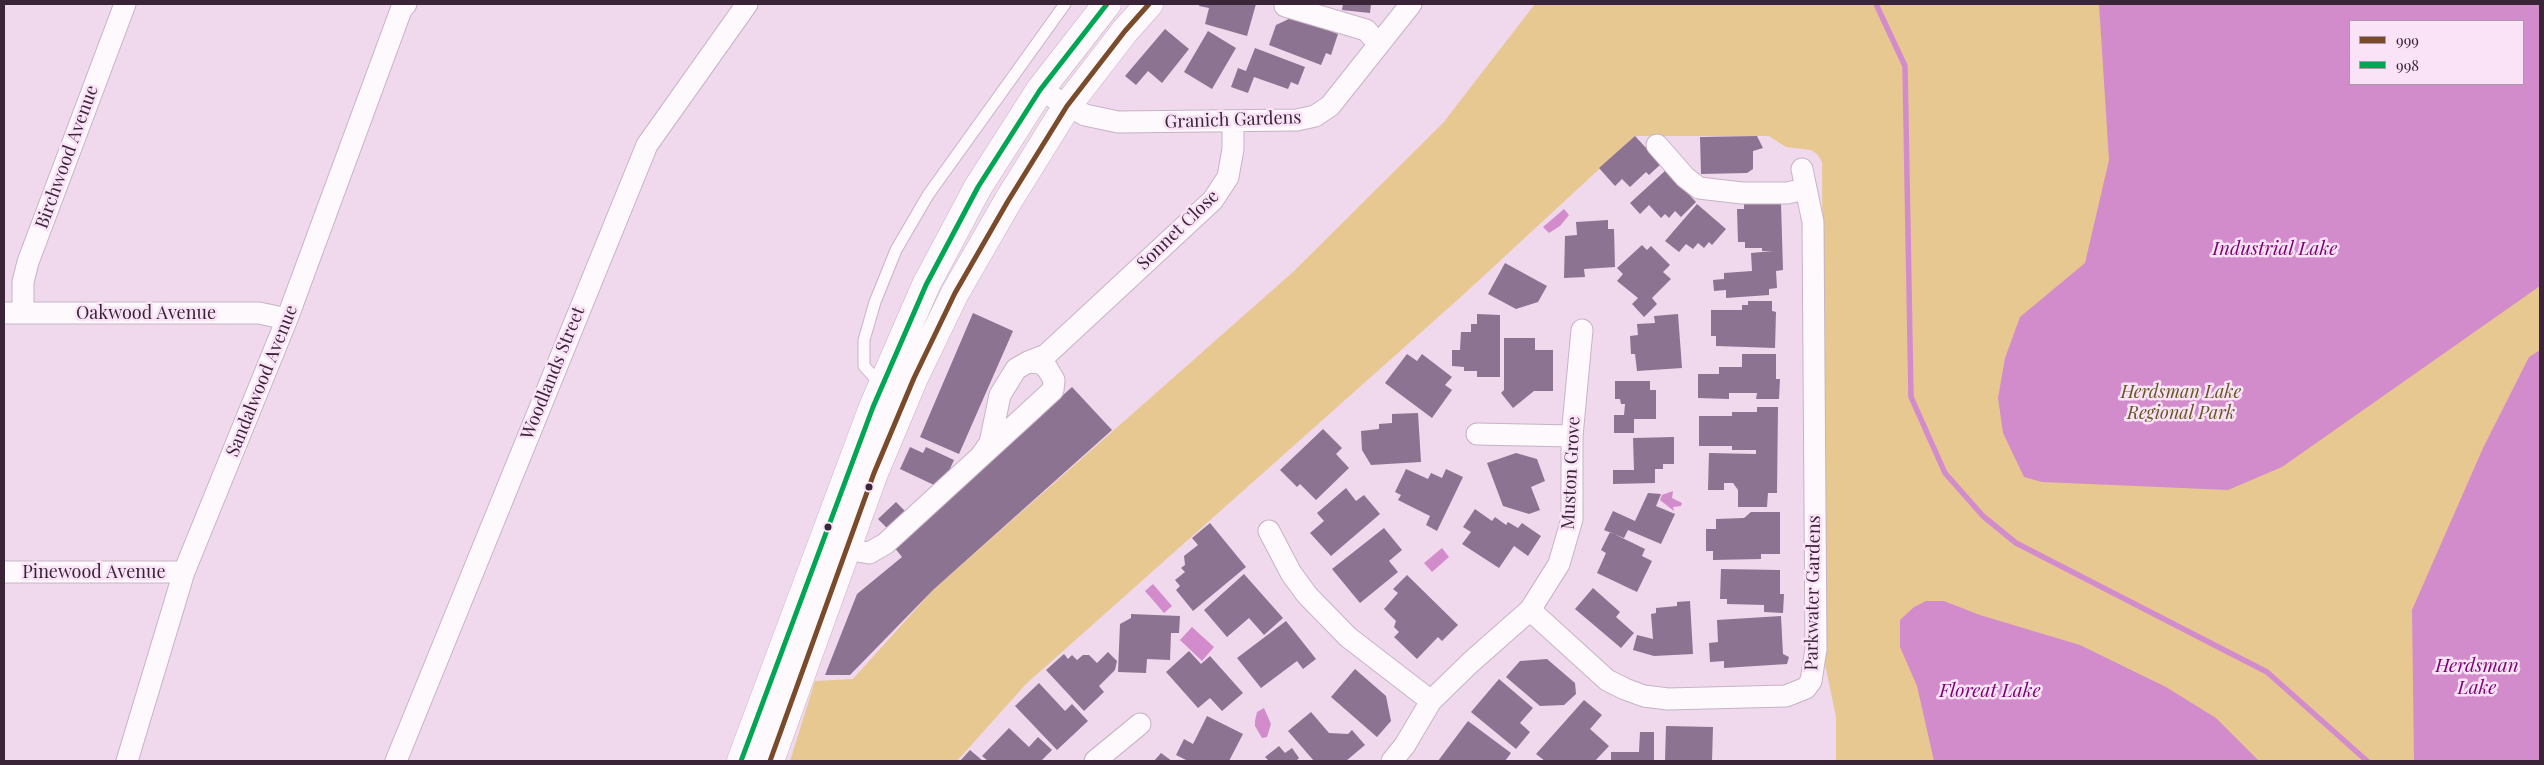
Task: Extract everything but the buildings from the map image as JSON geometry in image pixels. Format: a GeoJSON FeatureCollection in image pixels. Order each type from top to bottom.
{"type":"FeatureCollection","features":[{"type":"Feature","properties":{"kind":"main road"},"geometry":{"type":"LineString","coordinates":[[741,761],[882,386],[926,285],[978,187],[1040,90],[1107,4]]}},
{"type":"Feature","properties":{"kind":"main road"},"geometry":{"type":"LineString","coordinates":[[770,761],[878,465],[914,378],[955,293],[1008,201],[1067,106],[1125,31],[1149,4]]}},
{"type":"Feature","properties":{"kind":"street","name":"Birchwood Avenue"},"geometry":{"type":"LineString","coordinates":[[13,313],[28,262],[125,4]]}},
{"type":"Feature","properties":{"kind":"street","name":"Sandalwood Avenue"},"geometry":{"type":"LineString","coordinates":[[127,761],[184,572],[287,319],[401,10],[406,4]]}},
{"type":"Feature","properties":{"kind":"street","name":"Woodlands Street"},"geometry":{"type":"LineString","coordinates":[[396,761],[647,145],[747,4]]}},
{"type":"Feature","properties":{"kind":"street","name":"Granich Gardens"},"geometry":{"type":"LineString","coordinates":[[1040,90],[1085,115],[1118,122],[1296,120],[1315,116],[1330,106],[1410,4]]}},
{"type":"Feature","properties":{"kind":"street"},"geometry":{"type":"LineString","coordinates":[[1285,6],[1366,30],[1379,44]]}},
{"type":"Feature","properties":{"kind":"street","name":"Sonnet Close"},"geometry":{"type":"LineString","coordinates":[[1042,364],[1084,319],[1212,200],[1222,188],[1231,167],[1233,121]]}},
{"type":"Feature","properties":{"kind":"street","name":"Parkwater Gardens"},"geometry":{"type":"LineString","coordinates":[[1530,610],[1608,680],[1625,690],[1644,696],[1668,699],[1786,696],[1806,688],[1811,681],[1816,650],[1813,222],[1811,204],[1803,179],[1788,193],[1742,193],[1699,188],[1685,177],[1657,145]]}},
{"type":"Feature","properties":{"kind":"street","name":"Oakwood Avenue"},"geometry":{"type":"LineString","coordinates":[[13,313],[259,313],[287,319]]}},
{"type":"Feature","properties":{"kind":"street","name":"Muston Grove"},"geometry":{"type":"LineString","coordinates":[[1392,761],[1403,753],[1431,701],[1530,610],[1559,564],[1572,519],[1572,436],[1582,330]]}},
{"type":"Feature","properties":{"kind":"street"},"geometry":{"type":"LineString","coordinates":[[846,550],[869,552],[885,544],[1027,414],[1052,390],[1054,380],[1042,364],[1016,370],[998,403],[990,443],[980,457]]}},
{"type":"Feature","properties":{"kind":"street"},"geometry":{"type":"LineString","coordinates":[[998,403],[998,410],[1004,418],[1013,420],[1027,414]]}},
{"type":"Feature","properties":{"kind":"street"},"geometry":{"type":"LineString","coordinates":[[1476,434],[1572,436]]}},
{"type":"Feature","properties":{"kind":"street"},"geometry":{"type":"LineString","coordinates":[[1268,531],[1291,573],[1306,595],[1348,637],[1431,701]]}},
{"type":"Feature","properties":{"kind":"street","name":"Pinewood Avenue"},"geometry":{"type":"LineString","coordinates":[[4,572],[184,572]]}},
{"type":"Feature","properties":{"kind":"street"},"geometry":{"type":"LineString","coordinates":[[1095,761],[1140,724]]}},
{"type":"Feature","properties":{"kind":"lane"},"geometry":{"type":"LineString","coordinates":[[882,386],[864,366],[864,340],[875,302],[896,250],[928,195],[1065,4]]}},
{"type":"Feature","properties":{"kind":"green space","name":"Herdsman Lake Regional Park"},"geometry":{"type":"Polygon","coordinates":[[[1535,4],[2540,4],[2540,761],[1836,761],[1836,717],[1825,664],[1822,162],[1817,154],[1811,150],[1786,147],[1769,136],[1635,136],[1463,295],[1026,684],[957,761],[790,761],[815,681],[853,679],[933,590],[1293,272],[1443,123],[1535,4]]]}},
{"type":"Feature","properties":{"kind":"water","name":"Industrial Lake"},"geometry":{"type":"Polygon","coordinates":[[[2099,4],[2540,4],[2540,286],[2282,467],[2228,490],[2042,482],[2024,477],[2003,433],[1998,398],[2005,358],[2020,317],[2085,263],[2109,160],[2099,4]]]}},
{"type":"Feature","properties":{"kind":"water"},"geometry":{"type":"Polygon","coordinates":[[[1564,209],[1569,215],[1560,226],[1549,233],[1543,227],[1564,209]]]}},
{"type":"Feature","properties":{"kind":"water","name":"Herdsman Lake"},"geometry":{"type":"Polygon","coordinates":[[[2540,350],[2540,761],[2414,761],[2412,610],[2483,448],[2529,357],[2540,350]]]}},
{"type":"Feature","properties":{"kind":"water"},"geometry":{"type":"Polygon","coordinates":[[[1673,491],[1672,498],[1682,503],[1681,506],[1673,507],[1674,511],[1660,500],[1662,495],[1673,491]]]}},
{"type":"Feature","properties":{"kind":"water"},"geometry":{"type":"Polygon","coordinates":[[[1442,548],[1449,557],[1432,572],[1424,563],[1442,548]]]}},
{"type":"Feature","properties":{"kind":"water"},"geometry":{"type":"Polygon","coordinates":[[[1153,584],[1172,606],[1164,613],[1145,591],[1153,584]]]}},
{"type":"Feature","properties":{"kind":"water","name":"Floreat Lake"},"geometry":{"type":"Polygon","coordinates":[[[1926,601],[1944,601],[1980,615],[2080,645],[2166,687],[2216,718],[2259,761],[1934,761],[1917,686],[1900,647],[1900,620],[1914,607],[1926,601]]]}},
{"type":"Feature","properties":{"kind":"water"},"geometry":{"type":"Polygon","coordinates":[[[1192,627],[1214,647],[1202,661],[1180,640],[1192,627]]]}},
{"type":"Feature","properties":{"kind":"water"},"geometry":{"type":"Polygon","coordinates":[[[1264,708],[1271,724],[1267,737],[1262,738],[1255,726],[1255,721],[1257,712],[1264,708]]]}},
{"type":"Feature","properties":{"kind":"waterway"},"geometry":{"type":"LineString","coordinates":[[1876,4],[1905,66],[1911,397],[1945,473],[1983,516],[2016,543],[2267,672],[2367,761]]}},
{"type":"Feature","properties":{"kind":"transit line","name":"998"},"geometry":{"type":"LineString","coordinates":[[741,761],[873,407],[926,285],[978,187],[1040,90],[1107,4]]}},
{"type":"Feature","properties":{"kind":"transit line","name":"999"},"geometry":{"type":"LineString","coordinates":[[770,761],[874,473],[914,378],[955,293],[1008,201],[1067,106],[1125,31],[1149,4]]}}]}
